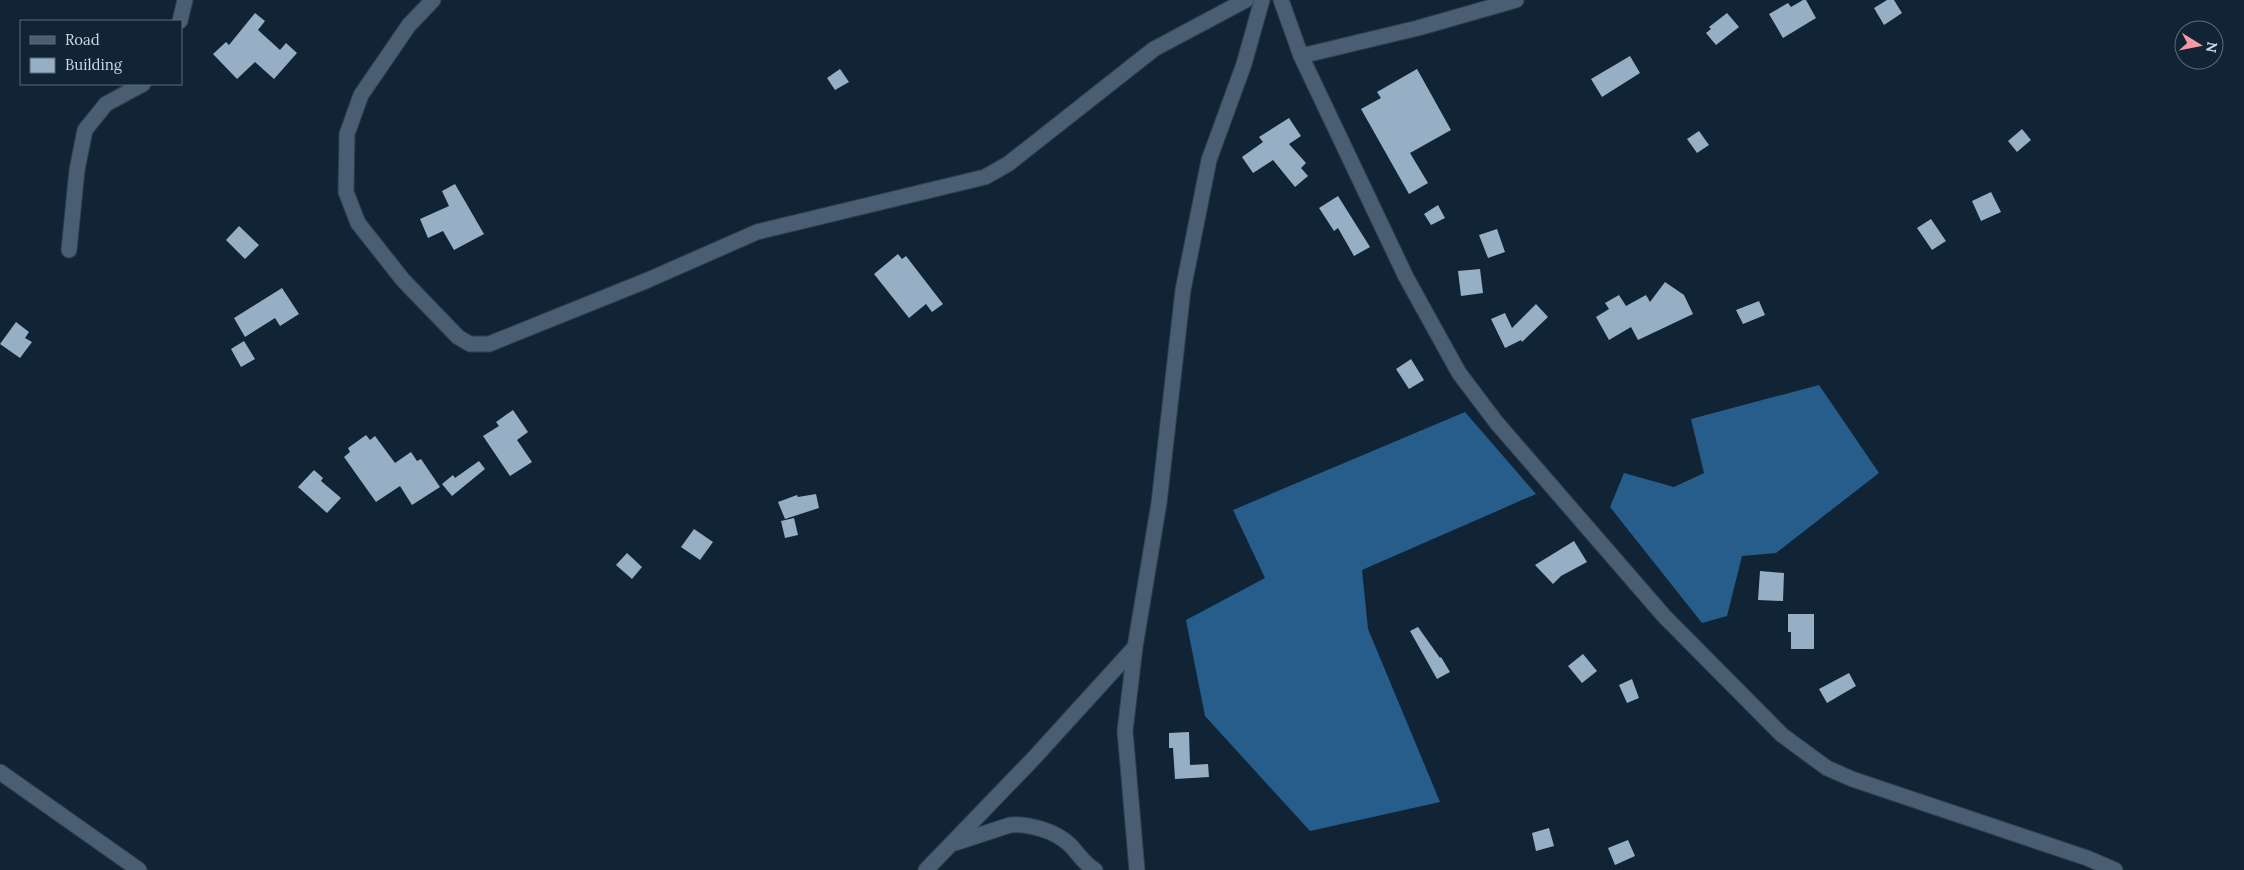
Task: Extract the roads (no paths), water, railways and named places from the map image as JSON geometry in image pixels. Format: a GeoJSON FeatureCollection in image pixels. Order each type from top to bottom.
{"type":"FeatureCollection","features":[{"type":"Feature","properties":{"kind":"street"},"geometry":{"type":"LineString","coordinates":[[180,20],[185,0]]}},
{"type":"Feature","properties":{"kind":"street"},"geometry":{"type":"LineString","coordinates":[[433,0],[409,25],[361,95],[347,134],[346,192],[358,223],[403,280],[458,337],[470,344],[488,344],[648,280],[758,232],[985,178],[1008,164],[1154,49],[1246,0]]}},
{"type":"Feature","properties":{"kind":"street"},"geometry":{"type":"LineString","coordinates":[[1137,870],[1125,731],[1135,647],[1159,503],[1183,290],[1204,178],[1244,64],[1262,0]]}},
{"type":"Feature","properties":{"kind":"street"},"geometry":{"type":"LineString","coordinates":[[1281,0],[1301,56],[1406,277],[1459,373],[1496,422],[1664,616],[1776,729],[1827,768],[1852,779],[2087,858],[2115,870]]}},
{"type":"Feature","properties":{"kind":"street"},"geometry":{"type":"LineString","coordinates":[[1301,56],[1418,28],[1516,0]]}},
{"type":"Feature","properties":{"kind":"street"},"geometry":{"type":"LineString","coordinates":[[68,250],[77,170],[85,130],[106,104],[141,85]]}},
{"type":"Feature","properties":{"kind":"street"},"geometry":{"type":"LineString","coordinates":[[926,870],[953,844],[1135,647]]}},
{"type":"Feature","properties":{"kind":"street"},"geometry":{"type":"LineString","coordinates":[[0,772],[139,870]]}},
{"type":"Feature","properties":{"kind":"street"},"geometry":{"type":"LineString","coordinates":[[953,844],[1010,826],[1037,828],[1060,837],[1069,844],[1085,864],[1095,870]]}}]}
